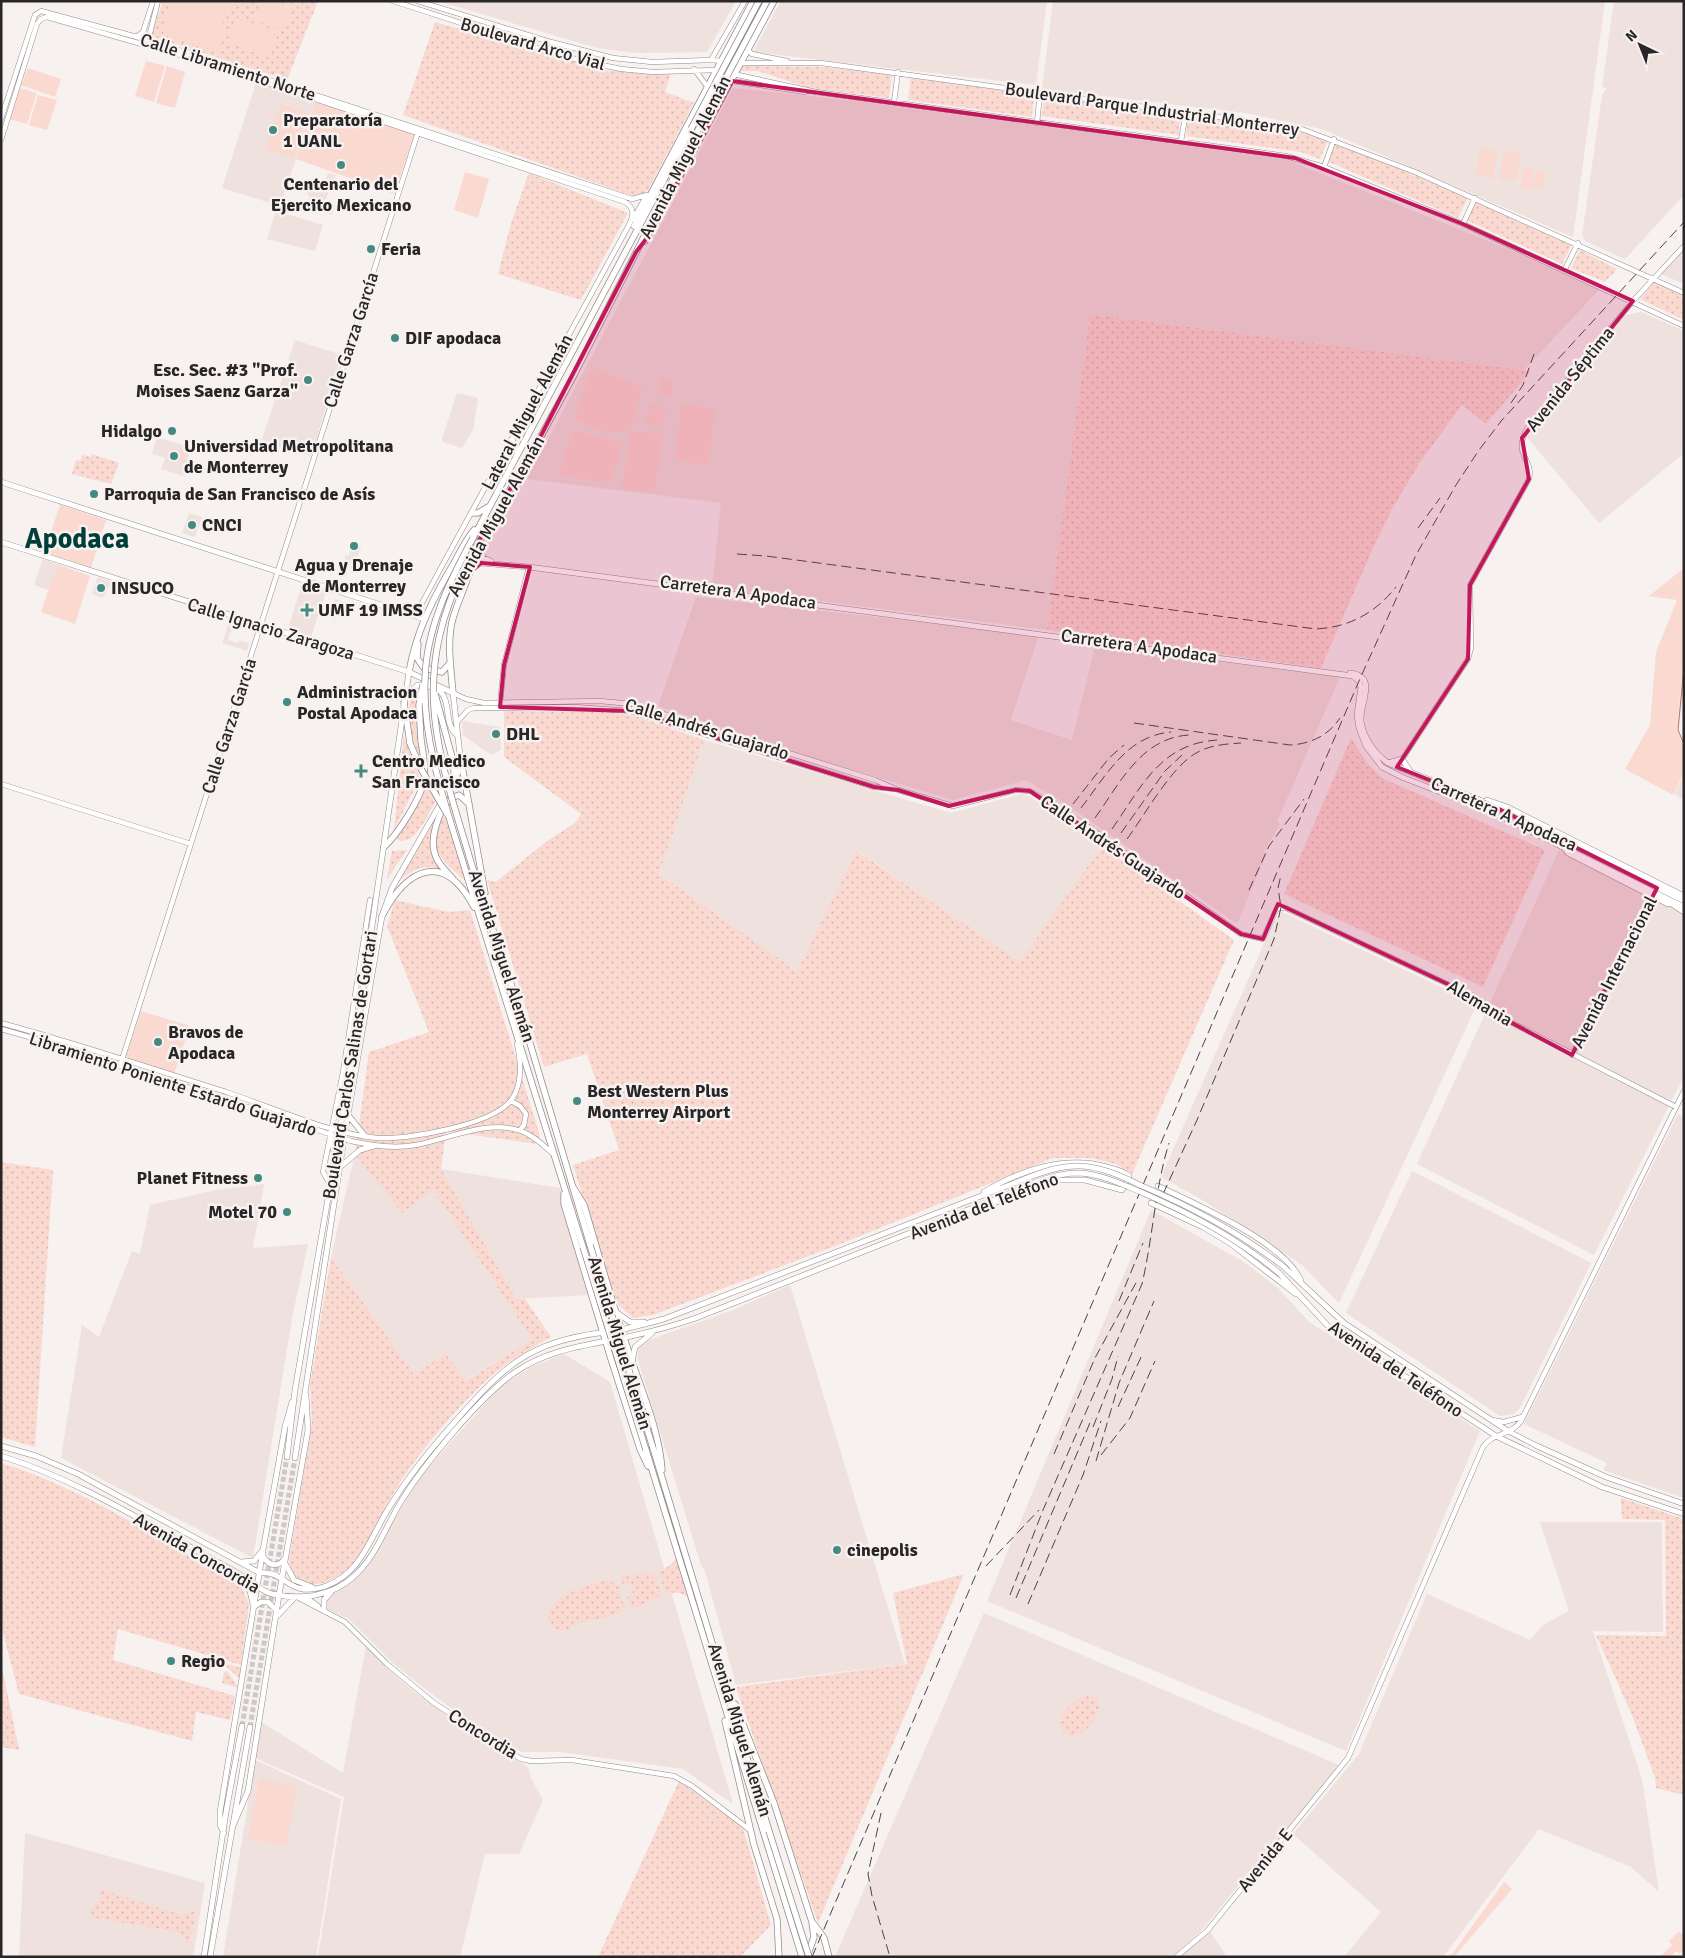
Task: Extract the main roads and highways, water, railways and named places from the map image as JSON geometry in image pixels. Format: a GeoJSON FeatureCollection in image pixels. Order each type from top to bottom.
{"type":"FeatureCollection","features":[{"type":"Feature","properties":{"kind":"highway","name":"Avenida Miguel Alemán"},"geometry":{"type":"LineString","coordinates":[[759,1],[626,247],[480,526],[474,549],[442,620],[434,660],[432,705],[437,745],[476,876],[487,906],[652,1448],[728,1688],[808,1957]]}},
{"type":"Feature","properties":{"kind":"highway","name":"Avenida Miguel Alemán"},"geometry":{"type":"LineString","coordinates":[[767,1],[697,132],[542,434],[448,585],[429,647],[424,681],[429,739],[468,880],[802,1957]]}},
{"type":"Feature","properties":{"kind":"highway"},"geometry":{"type":"LineString","coordinates":[[636,252],[650,234],[774,1]]}},
{"type":"Feature","properties":{"kind":"highway"},"geometry":{"type":"LineString","coordinates":[[626,247],[652,188],[752,3]]}},
{"type":"Feature","properties":{"kind":"highway"},"geometry":{"type":"LineString","coordinates":[[731,40],[730,46],[735,53],[740,54],[748,49]]}},
{"type":"Feature","properties":{"kind":"highway"},"geometry":{"type":"LineString","coordinates":[[707,86],[717,86],[726,93]]}},
{"type":"Feature","properties":{"kind":"highway"},"geometry":{"type":"LineString","coordinates":[[512,440],[518,453]]}},
{"type":"Feature","properties":{"kind":"highway"},"geometry":{"type":"LineString","coordinates":[[472,513],[478,513],[490,506]]}},
{"type":"Feature","properties":{"kind":"highway"},"geometry":{"type":"LineString","coordinates":[[409,672],[421,618],[469,536],[480,526]]}},
{"type":"Feature","properties":{"kind":"highway"},"geometry":{"type":"LineString","coordinates":[[450,691],[452,621],[474,560],[474,549]]}},
{"type":"Feature","properties":{"kind":"highway"},"geometry":{"type":"LineString","coordinates":[[417,637],[417,658],[424,668],[442,672],[451,662]]}},
{"type":"Feature","properties":{"kind":"highway"},"geometry":{"type":"LineString","coordinates":[[384,847],[393,838],[422,788],[424,770],[419,705],[424,681]]}},
{"type":"Feature","properties":{"kind":"highway"},"geometry":{"type":"LineString","coordinates":[[433,685],[454,765],[454,782]]}},
{"type":"Feature","properties":{"kind":"highway"},"geometry":{"type":"LineString","coordinates":[[405,700],[410,742],[420,767],[452,823]]}},
{"type":"Feature","properties":{"kind":"highway"},"geometry":{"type":"LineString","coordinates":[[460,755],[487,906]]}},
{"type":"Feature","properties":{"kind":"highway"},"geometry":{"type":"LineString","coordinates":[[469,804],[459,796],[451,798],[440,816],[434,835],[435,855],[469,898],[480,920]]}},
{"type":"Feature","properties":{"kind":"highway"},"geometry":{"type":"LineString","coordinates":[[382,916],[399,888],[414,876],[436,872],[458,885]]}},
{"type":"Feature","properties":{"kind":"highway"},"geometry":{"type":"LineString","coordinates":[[572,1186],[584,1205],[621,1330],[657,1437],[663,1480]]}},
{"type":"Feature","properties":{"kind":"highway"},"geometry":{"type":"LineString","coordinates":[[563,1189],[564,1204],[611,1359],[640,1449],[654,1478]]}},
{"type":"Feature","properties":{"kind":"highway"},"geometry":{"type":"LineString","coordinates":[[596,1306],[604,1313],[610,1310],[613,1301]]}},
{"type":"Feature","properties":{"kind":"highway"},"geometry":{"type":"LineString","coordinates":[[611,1359],[617,1352],[629,1354]]}},
{"type":"Feature","properties":{"kind":"highway"},"geometry":{"type":"LineString","coordinates":[[728,1688],[771,1794],[812,1922],[814,1937],[808,1957]]}},
{"type":"Feature","properties":{"kind":"highway"},"geometry":{"type":"LineString","coordinates":[[720,1692],[750,1830],[777,1919],[779,1957]]}},
{"type":"Feature","properties":{"kind":"highway"},"geometry":{"type":"LineString","coordinates":[[812,1922],[824,1938],[829,1957]]}},
{"type":"Feature","properties":{"kind":"main road"},"geometry":{"type":"LineString","coordinates":[[1,482],[421,618]]}},
{"type":"Feature","properties":{"kind":"main road"},"geometry":{"type":"LineString","coordinates":[[476,540],[482,558],[494,562],[1353,676],[1359,681],[1361,687],[1357,715],[1359,728],[1366,746],[1379,763],[1393,773],[1421,784]]}},
{"type":"Feature","properties":{"kind":"main road","name":"Calle Ignacio Zaragoza"},"geometry":{"type":"LineString","coordinates":[[1,542],[409,672],[450,691]]}},
{"type":"Feature","properties":{"kind":"main road"},"geometry":{"type":"LineString","coordinates":[[468,574],[476,564],[494,562]]}},
{"type":"Feature","properties":{"kind":"main road","name":"Carretera A Apodaca"},"geometry":{"type":"LineString","coordinates":[[494,562],[605,574],[1123,644],[1355,673],[1363,678],[1366,685],[1361,716],[1362,727],[1377,754],[1388,763],[1475,798],[1574,844],[1655,892]]}},
{"type":"Feature","properties":{"kind":"main road","name":"Boulevard Carlos Salinas de Gortari"},"geometry":{"type":"LineString","coordinates":[[287,1456],[295,1390],[338,1130],[356,1036],[409,672]]}},
{"type":"Feature","properties":{"kind":"main road"},"geometry":{"type":"LineString","coordinates":[[405,700],[414,687],[421,685],[438,690],[445,696],[452,728],[458,735]]}},
{"type":"Feature","properties":{"kind":"main road"},"geometry":{"type":"LineString","coordinates":[[445,696],[450,691]]}},
{"type":"Feature","properties":{"kind":"main road"},"geometry":{"type":"LineString","coordinates":[[450,691],[458,735]]}},
{"type":"Feature","properties":{"kind":"main road","name":"Boulevard Carlos Salinas de Gortari"},"geometry":{"type":"LineString","coordinates":[[295,1458],[339,1167],[382,916],[392,888],[454,782],[458,772],[460,755],[458,735]]}},
{"type":"Feature","properties":{"kind":"main road"},"geometry":{"type":"LineString","coordinates":[[1388,763],[1402,760],[1406,767],[1415,774]]}},
{"type":"Feature","properties":{"kind":"main road"},"geometry":{"type":"LineString","coordinates":[[1379,763],[1392,770],[1397,767],[1400,773],[1421,784]]}},
{"type":"Feature","properties":{"kind":"main road","name":"Carretera A Apodaca"},"geometry":{"type":"LineString","coordinates":[[1421,784],[1471,804],[1561,845],[1684,907]]}},
{"type":"Feature","properties":{"kind":"main road"},"geometry":{"type":"LineString","coordinates":[[1475,798],[1507,807],[1684,896]]}},
{"type":"Feature","properties":{"kind":"main road"},"geometry":{"type":"LineString","coordinates":[[1668,899],[1684,912]]}},
{"type":"Feature","properties":{"kind":"main road","name":"Carretera A Apodaca"},"geometry":{"type":"LineString","coordinates":[[1668,899],[1684,901]]}},
{"type":"Feature","properties":{"kind":"main road"},"geometry":{"type":"LineString","coordinates":[[348,1114],[365,1136]]}},
{"type":"Feature","properties":{"kind":"main road"},"geometry":{"type":"LineString","coordinates":[[331,1135],[333,1162]]}},
{"type":"Feature","properties":{"kind":"main road"},"geometry":{"type":"LineString","coordinates":[[339,1167],[360,1150],[374,1146]]}},
{"type":"Feature","properties":{"kind":"main road"},"geometry":{"type":"LineString","coordinates":[[973,1199],[1017,1177],[1058,1164],[1091,1163],[1115,1169],[1128,1176],[1122,1190],[1085,1180],[1060,1180],[994,1204],[977,1207]]}},
{"type":"Feature","properties":{"kind":"main road","name":"Avenida del Teléfono"},"geometry":{"type":"LineString","coordinates":[[621,1330],[664,1319],[1060,1167],[1088,1167],[1104,1170],[1207,1215],[1248,1240],[1284,1267],[1344,1324],[1508,1431]]}},
{"type":"Feature","properties":{"kind":"main road","name":"Avenida del Teléfono"},"geometry":{"type":"LineString","coordinates":[[624,1338],[655,1331],[702,1316],[1057,1175],[1078,1173],[1102,1177],[1179,1209],[1208,1224],[1255,1254],[1279,1273],[1321,1319],[1336,1331],[1496,1436],[1602,1487],[1684,1514]]}},
{"type":"Feature","properties":{"kind":"main road"},"geometry":{"type":"LineString","coordinates":[[1158,1186],[1259,1240],[1295,1267],[1302,1284]]}},
{"type":"Feature","properties":{"kind":"main road"},"geometry":{"type":"LineString","coordinates":[[1175,1214],[1177,1203],[1182,1198]]}},
{"type":"Feature","properties":{"kind":"main road"},"geometry":{"type":"LineString","coordinates":[[1152,1203],[1230,1244],[1302,1297]]}},
{"type":"Feature","properties":{"kind":"main road"},"geometry":{"type":"LineString","coordinates":[[616,1311],[630,1322],[664,1319]]}},
{"type":"Feature","properties":{"kind":"main road","name":"Avenida Concordia"},"geometry":{"type":"LineString","coordinates":[[1,1446],[36,1456],[78,1474],[260,1573],[271,1572],[290,1586],[301,1589],[317,1588],[334,1582],[354,1566],[413,1471],[493,1379],[520,1359],[542,1347],[576,1336],[621,1330]]}},
{"type":"Feature","properties":{"kind":"main road"},"geometry":{"type":"LineString","coordinates":[[632,1361],[638,1344],[655,1331]]}},
{"type":"Feature","properties":{"kind":"main road","name":"Avenida Concordia"},"geometry":{"type":"LineString","coordinates":[[1,1456],[68,1480],[239,1574],[269,1594],[306,1597],[332,1591],[352,1579],[362,1568],[402,1499],[421,1473],[470,1416],[506,1380],[528,1364],[552,1354],[575,1346],[624,1338]]}},
{"type":"Feature","properties":{"kind":"main road"},"geometry":{"type":"LineString","coordinates":[[224,1833],[220,1825],[220,1812],[262,1553],[286,1419],[295,1390]]}},
{"type":"Feature","properties":{"kind":"main road"},"geometry":{"type":"LineString","coordinates":[[232,1828],[247,1797],[279,1595],[286,1564],[308,1430],[306,1392]]}},
{"type":"Feature","properties":{"kind":"main road","name":"Avenida del Teléfono"},"geometry":{"type":"LineString","coordinates":[[1536,1446],[1606,1477],[1684,1504]]}},
{"type":"Feature","properties":{"kind":"main road"},"geometry":{"type":"LineString","coordinates":[[262,1553],[268,1563],[274,1565],[281,1563],[286,1556]]}},
{"type":"Feature","properties":{"kind":"main road"},"geometry":{"type":"LineString","coordinates":[[237,1560],[252,1562],[262,1553]]}},
{"type":"Feature","properties":{"kind":"main road"},"geometry":{"type":"LineString","coordinates":[[286,1564],[292,1577],[298,1582],[317,1588]]}},
{"type":"Feature","properties":{"kind":"main road"},"geometry":{"type":"LineString","coordinates":[[239,1574],[250,1591],[254,1608]]}},
{"type":"Feature","properties":{"kind":"main road"},"geometry":{"type":"LineString","coordinates":[[323,1611],[324,1600],[332,1591]]}},
{"type":"Feature","properties":{"kind":"main road"},"geometry":{"type":"LineString","coordinates":[[276,1618],[283,1608],[296,1597]]}},
{"type":"Feature","properties":{"kind":"main road"},"geometry":{"type":"LineString","coordinates":[[254,1608],[261,1602],[268,1602],[277,1611]]}},
{"type":"Feature","properties":{"kind":"main road"},"geometry":{"type":"LineString","coordinates":[[204,1957],[242,1726]]}},
{"type":"Feature","properties":{"kind":"main road"},"geometry":{"type":"LineString","coordinates":[[210,1957],[250,1727]]}},
{"type":"Feature","properties":{"kind":"waterway"},"geometry":{"type":"LineString","coordinates":[[1684,667],[1678,730],[1684,744]]}},
{"type":"Feature","properties":{"kind":"tunnel"},"geometry":{"type":"LineString","coordinates":[[242,1726],[287,1457]]}},
{"type":"Feature","properties":{"kind":"tunnel"},"geometry":{"type":"LineString","coordinates":[[250,1727],[295,1458]]}},
{"type":"Feature","properties":{"kind":"railway"},"geometry":{"type":"LineString","coordinates":[[812,1957],[1359,681],[1416,555],[1456,485],[1502,420],[1684,222]]}},
{"type":"Feature","properties":{"kind":"railway"},"geometry":{"type":"LineString","coordinates":[[1511,403],[1523,385],[1534,354]]}},
{"type":"Feature","properties":{"kind":"railway"},"geometry":{"type":"LineString","coordinates":[[1418,528],[1440,498]]}},
{"type":"Feature","properties":{"kind":"railway"},"geometry":{"type":"LineString","coordinates":[[737,554],[766,556],[1316,629],[1340,625],[1361,617],[1379,604],[1396,587]]}},
{"type":"Feature","properties":{"kind":"railway"},"geometry":{"type":"LineString","coordinates":[[1134,723],[1290,745],[1305,743],[1319,738],[1336,724],[1340,718]]}},
{"type":"Feature","properties":{"kind":"railway"},"geometry":{"type":"LineString","coordinates":[[1081,808],[1109,771],[1129,749],[1155,735],[1171,732]]}},
{"type":"Feature","properties":{"kind":"railway"},"geometry":{"type":"LineString","coordinates":[[1095,818],[1123,777],[1145,753],[1158,744],[1172,738],[1189,735]]}},
{"type":"Feature","properties":{"kind":"railway"},"geometry":{"type":"LineString","coordinates":[[1112,829],[1154,770],[1181,750],[1197,743],[1217,740]]}},
{"type":"Feature","properties":{"kind":"railway"},"geometry":{"type":"LineString","coordinates":[[1127,839],[1169,779],[1188,758],[1208,748],[1224,744],[1241,743]]}},
{"type":"Feature","properties":{"kind":"railway"},"geometry":{"type":"LineString","coordinates":[[1073,804],[1109,758],[1124,745]]}},
{"type":"Feature","properties":{"kind":"railway"},"geometry":{"type":"LineString","coordinates":[[1121,833],[1165,771],[1182,755]]}},
{"type":"Feature","properties":{"kind":"railway"},"geometry":{"type":"LineString","coordinates":[[1249,890],[1269,846],[1304,799]]}},
{"type":"Feature","properties":{"kind":"railway"},"geometry":{"type":"LineString","coordinates":[[1163,1194],[1197,1120],[1274,939],[1281,907],[1278,888],[1281,875]]}},
{"type":"Feature","properties":{"kind":"railway"},"geometry":{"type":"LineString","coordinates":[[1010,1595],[1043,1510],[1142,1284],[1160,1177],[1169,1143]]}},
{"type":"Feature","properties":{"kind":"railway"},"geometry":{"type":"LineString","coordinates":[[1119,1301],[1143,1243]]}},
{"type":"Feature","properties":{"kind":"railway"},"geometry":{"type":"LineString","coordinates":[[1054,1454],[1095,1358],[1137,1281]]}},
{"type":"Feature","properties":{"kind":"railway"},"geometry":{"type":"LineString","coordinates":[[1096,1461],[1119,1383],[1154,1301]]}},
{"type":"Feature","properties":{"kind":"railway"},"geometry":{"type":"LineString","coordinates":[[1118,1407],[1142,1355]]}},
{"type":"Feature","properties":{"kind":"railway"},"geometry":{"type":"LineString","coordinates":[[1093,1427],[1112,1379],[1118,1356]]}},
{"type":"Feature","properties":{"kind":"railway"},"geometry":{"type":"LineString","coordinates":[[1101,1455],[1130,1418],[1155,1361]]}},
{"type":"Feature","properties":{"kind":"railway"},"geometry":{"type":"LineString","coordinates":[[1016,1598],[1092,1418]]}},
{"type":"Feature","properties":{"kind":"railway"},"geometry":{"type":"LineString","coordinates":[[1028,1604],[1083,1475],[1101,1421]]}},
{"type":"Feature","properties":{"kind":"railway"},"geometry":{"type":"LineString","coordinates":[[986,1566],[1039,1510]]}},
{"type":"Feature","properties":{"kind":"railway"},"geometry":{"type":"LineString","coordinates":[[881,1813],[868,1874],[872,1896],[890,1957]]}},
{"type":"Feature","properties":{"kind":"place","name":"Preparatoría 1 UANL"},"geometry":{"type":"Point","coordinates":[273,130]}},
{"type":"Feature","properties":{"kind":"place","name":"Centenario del Ejercito Mexicano"},"geometry":{"type":"Point","coordinates":[341,165]}},
{"type":"Feature","properties":{"kind":"place","name":"Feria"},"geometry":{"type":"Point","coordinates":[371,249]}},
{"type":"Feature","properties":{"kind":"place","name":"DIF apodaca"},"geometry":{"type":"Point","coordinates":[395,338]}},
{"type":"Feature","properties":{"kind":"place","name":"Esc. Sec. #3 \"Prof. Moises Saenz Garza\""},"geometry":{"type":"Point","coordinates":[308,380]}},
{"type":"Feature","properties":{"kind":"place","name":"Hidalgo"},"geometry":{"type":"Point","coordinates":[172,431]}},
{"type":"Feature","properties":{"kind":"place","name":"Universidad Metropolitana de Monterrey"},"geometry":{"type":"Point","coordinates":[174,456]}},
{"type":"Feature","properties":{"kind":"place","name":"Parroquia de San Francisco de Asís"},"geometry":{"type":"Point","coordinates":[94,494]}},
{"type":"Feature","properties":{"kind":"place","name":"CNCI"},"geometry":{"type":"Point","coordinates":[192,525]}},
{"type":"Feature","properties":{"kind":"place","name":"Agua y Drenaje de Monterrey"},"geometry":{"type":"Point","coordinates":[354,546]}},
{"type":"Feature","properties":{"kind":"place","name":"INSUCO"},"geometry":{"type":"Point","coordinates":[101,588]}},
{"type":"Feature","properties":{"kind":"place","name":"UMF 19 IMSS"},"geometry":{"type":"Point","coordinates":[307,610]}},
{"type":"Feature","properties":{"kind":"place","name":"Administracion Postal Apodaca"},"geometry":{"type":"Point","coordinates":[287,702]}},
{"type":"Feature","properties":{"kind":"place","name":"DHL"},"geometry":{"type":"Point","coordinates":[496,734]}},
{"type":"Feature","properties":{"kind":"place","name":"Centro Medico San Francisco"},"geometry":{"type":"Point","coordinates":[361,771]}},
{"type":"Feature","properties":{"kind":"place","name":"Bravos de Apodaca"},"geometry":{"type":"Point","coordinates":[158,1042]}},
{"type":"Feature","properties":{"kind":"place","name":"Best Western Plus Monterrey Airport"},"geometry":{"type":"Point","coordinates":[577,1101]}},
{"type":"Feature","properties":{"kind":"place","name":"Planet Fitness"},"geometry":{"type":"Point","coordinates":[258,1178]}},
{"type":"Feature","properties":{"kind":"place","name":"Motel 70"},"geometry":{"type":"Point","coordinates":[287,1212]}},
{"type":"Feature","properties":{"kind":"place","name":"cinepolis"},"geometry":{"type":"Point","coordinates":[837,1550]}},
{"type":"Feature","properties":{"kind":"place","name":"Regio"},"geometry":{"type":"Point","coordinates":[171,1661]}},
{"type":"Feature","properties":{"kind":"district","name":"Apodaca"},"geometry":{"type":"Point","coordinates":[77,538]}}]}
